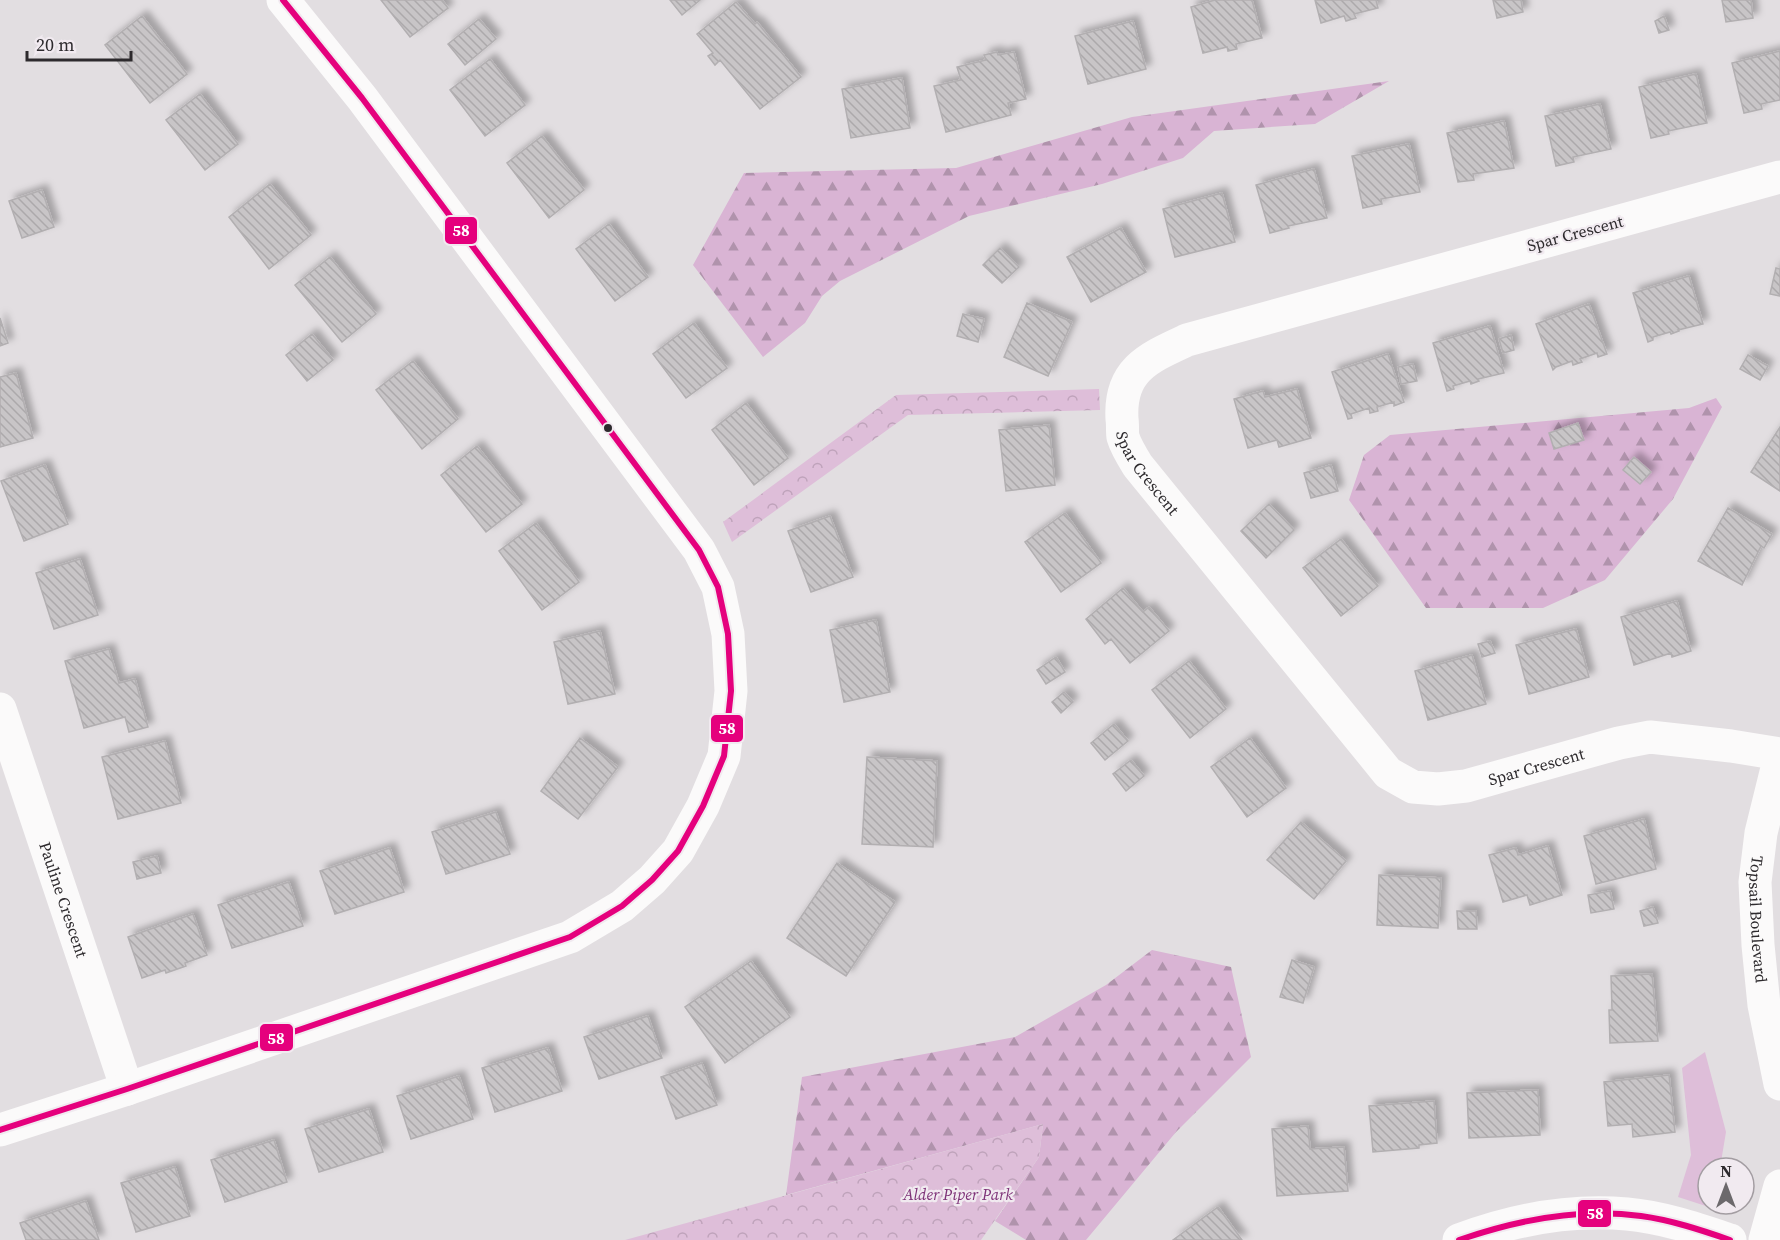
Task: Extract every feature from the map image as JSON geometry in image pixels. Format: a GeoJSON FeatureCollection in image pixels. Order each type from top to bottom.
{"type":"FeatureCollection","features":[{"type":"Feature","properties":{"kind":"street"},"geometry":{"type":"LineString","coordinates":[[0,1130],[127,1089],[570,937],[622,906],[652,880],[678,851],[703,806],[724,756],[731,691],[728,634],[718,587],[699,550],[362,98],[283,0]]}},
{"type":"Feature","properties":{"kind":"street","name":"Spar Crescent"},"geometry":{"type":"LineString","coordinates":[[1780,177],[1187,340],[1156,354],[1138,368],[1125,384],[1121,403],[1123,438],[1138,466],[1388,773],[1413,787],[1438,789],[1466,786],[1619,743],[1650,737],[1731,746],[1780,755]]}},
{"type":"Feature","properties":{"kind":"street","name":"Pauline Crescent"},"geometry":{"type":"LineString","coordinates":[[0,709],[127,1089]]}},
{"type":"Feature","properties":{"kind":"street","name":"Topsail Boulevard"},"geometry":{"type":"LineString","coordinates":[[1780,755],[1761,833],[1755,882],[1764,1005],[1780,1084]]}},
{"type":"Feature","properties":{"kind":"street"},"geometry":{"type":"LineString","coordinates":[[1765,1240],[1780,1186]]}},
{"type":"Feature","properties":{"kind":"street"},"geometry":{"type":"LineString","coordinates":[[1459,1240],[1492,1228],[1575,1213],[1627,1214],[1684,1225],[1730,1240]]}},
{"type":"Feature","properties":{"kind":"green space"},"geometry":{"type":"Polygon","coordinates":[[[1389,81],[1315,124],[1214,131],[1183,158],[1102,184],[969,216],[840,281],[822,296],[805,323],[763,357],[693,265],[744,173],[956,168],[1132,117],[1389,81]]]}},
{"type":"Feature","properties":{"kind":"green space"},"geometry":{"type":"Polygon","coordinates":[[[1099,389],[1100,410],[908,415],[732,542],[723,522],[896,395],[1099,389]]]}},
{"type":"Feature","properties":{"kind":"green space"},"geometry":{"type":"Polygon","coordinates":[[[1716,398],[1722,407],[1673,499],[1605,580],[1543,608],[1426,608],[1349,500],[1364,455],[1390,435],[1689,408],[1716,398]]]}},
{"type":"Feature","properties":{"kind":"green space"},"geometry":{"type":"Polygon","coordinates":[[[1152,950],[1231,967],[1251,1057],[1176,1132],[1086,1240],[1026,1240],[995,1221],[1039,1157],[1043,1124],[786,1195],[802,1077],[1015,1037],[1106,985],[1152,950]]]}},
{"type":"Feature","properties":{"kind":"green space"},"geometry":{"type":"Polygon","coordinates":[[[1705,1052],[1726,1132],[1722,1156],[1696,1156],[1696,1203],[1678,1197],[1691,1155],[1682,1068],[1705,1052]]]}},
{"type":"Feature","properties":{"kind":"green space","name":"Alder Piper Park"},"geometry":{"type":"Polygon","coordinates":[[[1043,1124],[1039,1157],[981,1240],[625,1240],[1043,1124]]]}},
{"type":"Feature","properties":{"kind":"building"},"geometry":{"type":"Polygon","coordinates":[[[381,0],[442,0],[448,8],[410,37],[381,0]]]}},
{"type":"Feature","properties":{"kind":"building"},"geometry":{"type":"Polygon","coordinates":[[[670,0],[700,0],[682,15],[670,0]]]}},
{"type":"Feature","properties":{"kind":"building"},"geometry":{"type":"Polygon","coordinates":[[[1215,0],[1252,0],[1262,38],[1236,44],[1237,49],[1228,51],[1227,47],[1203,53],[1191,7],[1215,0]]]}},
{"type":"Feature","properties":{"kind":"building"},"geometry":{"type":"Polygon","coordinates":[[[1315,0],[1376,0],[1378,8],[1354,14],[1356,18],[1346,21],[1344,16],[1321,23],[1315,0]]]}},
{"type":"Feature","properties":{"kind":"building"},"geometry":{"type":"Polygon","coordinates":[[[1493,0],[1521,0],[1523,12],[1497,18],[1493,0]]]}},
{"type":"Feature","properties":{"kind":"building"},"geometry":{"type":"Polygon","coordinates":[[[1722,0],[1751,0],[1753,18],[1726,22],[1722,0]]]}},
{"type":"Feature","properties":{"kind":"building"},"geometry":{"type":"Polygon","coordinates":[[[736,2],[755,24],[757,22],[801,77],[760,109],[720,60],[715,65],[708,56],[713,53],[697,34],[736,2]]]}},
{"type":"Feature","properties":{"kind":"building"},"geometry":{"type":"Polygon","coordinates":[[[142,16],[187,74],[150,103],[105,45],[142,16]]]}},
{"type":"Feature","properties":{"kind":"building"},"geometry":{"type":"Polygon","coordinates":[[[1664,16],[1669,30],[1659,33],[1655,21],[1664,16]]]}},
{"type":"Feature","properties":{"kind":"building"},"geometry":{"type":"Polygon","coordinates":[[[479,19],[496,39],[465,65],[448,44],[479,19]]]}},
{"type":"Feature","properties":{"kind":"building"},"geometry":{"type":"Polygon","coordinates":[[[1133,21],[1146,69],[1088,84],[1075,36],[1133,21]]]}},
{"type":"Feature","properties":{"kind":"building"},"geometry":{"type":"Polygon","coordinates":[[[1780,51],[1780,100],[1761,104],[1762,109],[1744,113],[1732,63],[1780,51]]]}},
{"type":"Feature","properties":{"kind":"building"},"geometry":{"type":"Polygon","coordinates":[[[997,52],[998,55],[1014,52],[1026,99],[1008,103],[1011,115],[946,132],[934,86],[961,80],[957,67],[986,60],[984,55],[997,52]]]}},
{"type":"Feature","properties":{"kind":"building"},"geometry":{"type":"Polygon","coordinates":[[[490,59],[525,105],[485,136],[450,90],[490,59]]]}},
{"type":"Feature","properties":{"kind":"building"},"geometry":{"type":"Polygon","coordinates":[[[1696,74],[1707,123],[1668,131],[1669,134],[1651,138],[1639,87],[1696,74]]]}},
{"type":"Feature","properties":{"kind":"building"},"geometry":{"type":"Polygon","coordinates":[[[902,78],[910,128],[851,138],[842,89],[902,78]]]}},
{"type":"Feature","properties":{"kind":"building"},"geometry":{"type":"Polygon","coordinates":[[[200,94],[238,144],[205,170],[166,120],[200,94]]]}},
{"type":"Feature","properties":{"kind":"building"},"geometry":{"type":"Polygon","coordinates":[[[1600,104],[1611,149],[1573,157],[1574,162],[1556,166],[1545,116],[1600,104]]]}},
{"type":"Feature","properties":{"kind":"building"},"geometry":{"type":"Polygon","coordinates":[[[1504,121],[1514,168],[1473,174],[1474,180],[1458,182],[1447,133],[1504,121]]]}},
{"type":"Feature","properties":{"kind":"building"},"geometry":{"type":"Polygon","coordinates":[[[542,136],[584,190],[549,218],[507,163],[542,136]]]}},
{"type":"Feature","properties":{"kind":"building"},"geometry":{"type":"Polygon","coordinates":[[[1409,144],[1420,192],[1381,199],[1382,204],[1363,208],[1352,156],[1409,144]]]}},
{"type":"Feature","properties":{"kind":"building"},"geometry":{"type":"Polygon","coordinates":[[[1314,169],[1327,218],[1288,226],[1289,228],[1270,233],[1256,185],[1314,169]]]}},
{"type":"Feature","properties":{"kind":"building"},"geometry":{"type":"Polygon","coordinates":[[[270,184],[311,235],[269,269],[229,217],[270,184]]]}},
{"type":"Feature","properties":{"kind":"building"},"geometry":{"type":"Polygon","coordinates":[[[42,190],[54,227],[22,238],[9,201],[42,190]]]}},
{"type":"Feature","properties":{"kind":"building"},"geometry":{"type":"Polygon","coordinates":[[[1222,193],[1235,242],[1175,257],[1163,209],[1222,193]]]}},
{"type":"Feature","properties":{"kind":"building"},"geometry":{"type":"Polygon","coordinates":[[[609,224],[648,277],[615,301],[576,249],[609,224]]]}},
{"type":"Feature","properties":{"kind":"building"},"geometry":{"type":"Polygon","coordinates":[[[1121,228],[1146,272],[1091,302],[1067,257],[1121,228]]]}},
{"type":"Feature","properties":{"kind":"building"},"geometry":{"type":"Polygon","coordinates":[[[1000,248],[1019,267],[1002,283],[983,265],[1000,248]]]}},
{"type":"Feature","properties":{"kind":"building"},"geometry":{"type":"Polygon","coordinates":[[[330,257],[376,314],[342,342],[295,285],[330,257]]]}},
{"type":"Feature","properties":{"kind":"building"},"geometry":{"type":"Polygon","coordinates":[[[1776,268],[1780,269],[1780,296],[1770,294],[1776,268]]]}},
{"type":"Feature","properties":{"kind":"building"},"geometry":{"type":"Polygon","coordinates":[[[1689,276],[1703,324],[1653,337],[1653,340],[1648,342],[1633,293],[1689,276]]]}},
{"type":"Feature","properties":{"kind":"building"},"geometry":{"type":"Polygon","coordinates":[[[1027,303],[1072,322],[1048,376],[1004,357],[1027,303]]]}},
{"type":"Feature","properties":{"kind":"building"},"geometry":{"type":"Polygon","coordinates":[[[1589,304],[1607,354],[1598,357],[1597,353],[1580,359],[1582,362],[1573,365],[1572,361],[1553,370],[1536,324],[1589,304]]]}},
{"type":"Feature","properties":{"kind":"building"},"geometry":{"type":"Polygon","coordinates":[[[963,314],[984,319],[978,342],[957,336],[963,314]]]}},
{"type":"Feature","properties":{"kind":"building"},"geometry":{"type":"Polygon","coordinates":[[[0,318],[8,343],[0,346],[0,318]]]}},
{"type":"Feature","properties":{"kind":"building"},"geometry":{"type":"Polygon","coordinates":[[[694,323],[727,368],[686,398],[653,354],[694,323]]]}},
{"type":"Feature","properties":{"kind":"building"},"geometry":{"type":"Polygon","coordinates":[[[1490,326],[1504,373],[1478,379],[1479,381],[1471,384],[1470,381],[1453,386],[1454,389],[1447,391],[1433,343],[1490,326]]]}},
{"type":"Feature","properties":{"kind":"building"},"geometry":{"type":"Polygon","coordinates":[[[312,334],[333,360],[307,381],[286,355],[312,334]]]}},
{"type":"Feature","properties":{"kind":"building"},"geometry":{"type":"Polygon","coordinates":[[[1511,335],[1514,350],[1503,353],[1499,339],[1511,335]]]}},
{"type":"Feature","properties":{"kind":"building"},"geometry":{"type":"Polygon","coordinates":[[[1388,354],[1404,402],[1394,406],[1394,402],[1377,407],[1378,411],[1370,413],[1369,408],[1351,414],[1352,418],[1348,419],[1332,372],[1388,354]]]}},
{"type":"Feature","properties":{"kind":"building"},"geometry":{"type":"Polygon","coordinates":[[[1748,355],[1768,366],[1760,380],[1740,369],[1748,355]]]}},
{"type":"Feature","properties":{"kind":"building"},"geometry":{"type":"Polygon","coordinates":[[[413,361],[458,419],[422,449],[376,390],[413,361]]]}},
{"type":"Feature","properties":{"kind":"building"},"geometry":{"type":"Polygon","coordinates":[[[1413,364],[1417,381],[1401,384],[1398,367],[1413,364]]]}},
{"type":"Feature","properties":{"kind":"building"},"geometry":{"type":"Polygon","coordinates":[[[16,373],[33,438],[0,447],[0,377],[16,373]]]}},
{"type":"Feature","properties":{"kind":"building"},"geometry":{"type":"Polygon","coordinates":[[[1297,389],[1311,438],[1279,447],[1277,440],[1248,448],[1234,399],[1263,391],[1265,397],[1297,389]]]}},
{"type":"Feature","properties":{"kind":"building"},"geometry":{"type":"Polygon","coordinates":[[[746,403],[788,458],[754,485],[712,430],[746,403]]]}},
{"type":"Feature","properties":{"kind":"building"},"geometry":{"type":"Polygon","coordinates":[[[1578,423],[1584,440],[1554,449],[1549,433],[1578,423]]]}},
{"type":"Feature","properties":{"kind":"building"},"geometry":{"type":"Polygon","coordinates":[[[1049,425],[1055,485],[1006,491],[999,430],[1049,425]]]}},
{"type":"Feature","properties":{"kind":"building"},"geometry":{"type":"Polygon","coordinates":[[[1780,427],[1780,491],[1751,472],[1780,427]]]}},
{"type":"Feature","properties":{"kind":"building"},"geometry":{"type":"Polygon","coordinates":[[[477,446],[522,504],[486,532],[441,475],[477,446]]]}},
{"type":"Feature","properties":{"kind":"building"},"geometry":{"type":"Polygon","coordinates":[[[1634,457],[1651,472],[1640,484],[1623,470],[1634,457]]]}},
{"type":"Feature","properties":{"kind":"building"},"geometry":{"type":"Polygon","coordinates":[[[45,465],[68,524],[24,541],[1,481],[45,465]]]}},
{"type":"Feature","properties":{"kind":"building"},"geometry":{"type":"Polygon","coordinates":[[[1331,465],[1338,491],[1311,498],[1304,473],[1331,465]]]}},
{"type":"Feature","properties":{"kind":"building"},"geometry":{"type":"Polygon","coordinates":[[[1269,504],[1294,530],[1266,558],[1241,531],[1269,504]]]}},
{"type":"Feature","properties":{"kind":"building"},"geometry":{"type":"Polygon","coordinates":[[[1728,508],[1772,534],[1764,548],[1761,546],[1742,585],[1698,561],[1728,508]]]}},
{"type":"Feature","properties":{"kind":"building"},"geometry":{"type":"Polygon","coordinates":[[[1065,513],[1101,563],[1061,592],[1025,542],[1065,513]]]}},
{"type":"Feature","properties":{"kind":"building"},"geometry":{"type":"Polygon","coordinates":[[[830,516],[853,577],[811,592],[788,531],[830,516]]]}},
{"type":"Feature","properties":{"kind":"building"},"geometry":{"type":"Polygon","coordinates":[[[536,523],[579,582],[542,610],[499,551],[536,523]]]}},
{"type":"Feature","properties":{"kind":"building"},"geometry":{"type":"Polygon","coordinates":[[[1341,539],[1378,586],[1341,616],[1303,568],[1341,539]]]}},
{"type":"Feature","properties":{"kind":"building"},"geometry":{"type":"Polygon","coordinates":[[[80,559],[98,615],[54,629],[36,573],[80,559]]]}},
{"type":"Feature","properties":{"kind":"building"},"geometry":{"type":"Polygon","coordinates":[[[1123,588],[1143,612],[1149,607],[1169,631],[1130,663],[1111,639],[1105,644],[1086,619],[1123,588]]]}},
{"type":"Feature","properties":{"kind":"building"},"geometry":{"type":"Polygon","coordinates":[[[1677,601],[1691,651],[1672,657],[1671,653],[1634,665],[1621,617],[1677,601]]]}},
{"type":"Feature","properties":{"kind":"building"},"geometry":{"type":"Polygon","coordinates":[[[876,620],[890,692],[844,702],[830,630],[876,620]]]}},
{"type":"Feature","properties":{"kind":"building"},"geometry":{"type":"Polygon","coordinates":[[[1576,629],[1589,677],[1529,694],[1516,645],[1576,629]]]}},
{"type":"Feature","properties":{"kind":"building"},"geometry":{"type":"Polygon","coordinates":[[[600,631],[615,694],[568,704],[554,642],[600,631]]]}},
{"type":"Feature","properties":{"kind":"building"},"geometry":{"type":"Polygon","coordinates":[[[1490,641],[1495,653],[1482,657],[1478,644],[1490,641]]]}},
{"type":"Feature","properties":{"kind":"building"},"geometry":{"type":"Polygon","coordinates":[[[109,649],[119,683],[135,679],[148,727],[129,732],[125,717],[84,728],[65,661],[109,649]]]}},
{"type":"Feature","properties":{"kind":"building"},"geometry":{"type":"Polygon","coordinates":[[[1472,655],[1486,704],[1428,720],[1415,671],[1472,655]]]}},
{"type":"Feature","properties":{"kind":"building"},"geometry":{"type":"Polygon","coordinates":[[[1056,657],[1065,672],[1046,684],[1037,670],[1056,657]]]}},
{"type":"Feature","properties":{"kind":"building"},"geometry":{"type":"Polygon","coordinates":[[[1189,661],[1226,709],[1190,738],[1152,690],[1189,661]]]}},
{"type":"Feature","properties":{"kind":"building"},"geometry":{"type":"Polygon","coordinates":[[[1064,692],[1073,702],[1061,713],[1052,702],[1064,692]]]}},
{"type":"Feature","properties":{"kind":"building"},"geometry":{"type":"Polygon","coordinates":[[[1114,724],[1128,741],[1105,760],[1091,743],[1114,724]]]}},
{"type":"Feature","properties":{"kind":"building"},"geometry":{"type":"Polygon","coordinates":[[[580,738],[618,767],[578,819],[541,791],[580,738]]]}},
{"type":"Feature","properties":{"kind":"building"},"geometry":{"type":"Polygon","coordinates":[[[1250,738],[1286,788],[1247,817],[1211,767],[1250,738]]]}},
{"type":"Feature","properties":{"kind":"building"},"geometry":{"type":"Polygon","coordinates":[[[165,741],[181,803],[118,819],[102,757],[165,741]]]}},
{"type":"Feature","properties":{"kind":"building"},"geometry":{"type":"Polygon","coordinates":[[[867,757],[937,761],[933,847],[862,844],[867,757]]]}},
{"type":"Feature","properties":{"kind":"building"},"geometry":{"type":"Polygon","coordinates":[[[1131,760],[1144,776],[1126,791],[1113,774],[1131,760]]]}},
{"type":"Feature","properties":{"kind":"building"},"geometry":{"type":"Polygon","coordinates":[[[496,812],[510,854],[446,874],[432,832],[496,812]]]}},
{"type":"Feature","properties":{"kind":"building"},"geometry":{"type":"Polygon","coordinates":[[[1644,819],[1656,869],[1596,884],[1584,836],[1644,819]]]}},
{"type":"Feature","properties":{"kind":"building"},"geometry":{"type":"Polygon","coordinates":[[[1301,822],[1346,861],[1314,899],[1267,860],[1301,822]]]}},
{"type":"Feature","properties":{"kind":"building"},"geometry":{"type":"Polygon","coordinates":[[[1548,846],[1562,895],[1530,905],[1527,895],[1503,902],[1489,855],[1516,848],[1518,855],[1548,846]]]}},
{"type":"Feature","properties":{"kind":"building"},"geometry":{"type":"Polygon","coordinates":[[[390,848],[404,892],[335,914],[320,871],[390,848]]]}},
{"type":"Feature","properties":{"kind":"building"},"geometry":{"type":"Polygon","coordinates":[[[157,856],[161,873],[137,879],[133,862],[157,856]]]}},
{"type":"Feature","properties":{"kind":"building"},"geometry":{"type":"Polygon","coordinates":[[[837,863],[895,902],[846,976],[787,938],[837,863]]]}},
{"type":"Feature","properties":{"kind":"building"},"geometry":{"type":"Polygon","coordinates":[[[1379,875],[1441,878],[1438,928],[1377,925],[1379,875]]]}},
{"type":"Feature","properties":{"kind":"building"},"geometry":{"type":"Polygon","coordinates":[[[289,882],[303,926],[232,948],[218,905],[289,882]]]}},
{"type":"Feature","properties":{"kind":"building"},"geometry":{"type":"Polygon","coordinates":[[[1610,891],[1614,909],[1591,913],[1588,895],[1610,891]]]}},
{"type":"Feature","properties":{"kind":"building"},"geometry":{"type":"Polygon","coordinates":[[[1653,907],[1658,923],[1644,926],[1640,911],[1653,907]]]}},
{"type":"Feature","properties":{"kind":"building"},"geometry":{"type":"Polygon","coordinates":[[[1457,911],[1476,911],[1477,929],[1458,929],[1457,911]]]}},
{"type":"Feature","properties":{"kind":"building"},"geometry":{"type":"Polygon","coordinates":[[[193,914],[207,955],[185,963],[186,966],[142,978],[128,937],[193,914]]]}},
{"type":"Feature","properties":{"kind":"building"},"geometry":{"type":"Polygon","coordinates":[[[1292,960],[1314,967],[1303,1003],[1280,997],[1292,960]]]}},
{"type":"Feature","properties":{"kind":"building"},"geometry":{"type":"Polygon","coordinates":[[[751,961],[790,1017],[725,1063],[685,1007],[751,961]]]}},
{"type":"Feature","properties":{"kind":"building"},"geometry":{"type":"Polygon","coordinates":[[[1652,974],[1658,1041],[1610,1043],[1611,976],[1652,974]]]}},
{"type":"Feature","properties":{"kind":"building"},"geometry":{"type":"Polygon","coordinates":[[[648,1016],[662,1058],[599,1079],[584,1037],[648,1016]]]}},
{"type":"Feature","properties":{"kind":"building"},"geometry":{"type":"Polygon","coordinates":[[[548,1048],[562,1091],[495,1112],[482,1068],[548,1048]]]}},
{"type":"Feature","properties":{"kind":"building"},"geometry":{"type":"Polygon","coordinates":[[[702,1063],[717,1105],[676,1119],[661,1077],[702,1063]]]}},
{"type":"Feature","properties":{"kind":"building"},"geometry":{"type":"Polygon","coordinates":[[[1669,1075],[1675,1132],[1633,1137],[1632,1124],[1608,1126],[1604,1082],[1669,1075]]]}},
{"type":"Feature","properties":{"kind":"building"},"geometry":{"type":"Polygon","coordinates":[[[459,1076],[473,1119],[411,1139],[397,1096],[459,1076]]]}},
{"type":"Feature","properties":{"kind":"building"},"geometry":{"type":"Polygon","coordinates":[[[1538,1090],[1540,1135],[1469,1138],[1467,1093],[1538,1090]]]}},
{"type":"Feature","properties":{"kind":"building"},"geometry":{"type":"Polygon","coordinates":[[[1434,1101],[1437,1143],[1419,1145],[1419,1148],[1373,1152],[1369,1106],[1434,1101]]]}},
{"type":"Feature","properties":{"kind":"building"},"geometry":{"type":"Polygon","coordinates":[[[369,1109],[383,1152],[319,1172],[305,1129],[369,1109]]]}},
{"type":"Feature","properties":{"kind":"building"},"geometry":{"type":"Polygon","coordinates":[[[1308,1126],[1310,1149],[1344,1147],[1348,1191],[1277,1196],[1272,1129],[1308,1126]]]}},
{"type":"Feature","properties":{"kind":"building"},"geometry":{"type":"Polygon","coordinates":[[[274,1140],[287,1182],[225,1202],[211,1160],[274,1140]]]}},
{"type":"Feature","properties":{"kind":"building"},"geometry":{"type":"Polygon","coordinates":[[[175,1167],[190,1216],[136,1232],[121,1183],[175,1167]]]}},
{"type":"Feature","properties":{"kind":"building"},"geometry":{"type":"Polygon","coordinates":[[[86,1201],[99,1240],[26,1240],[20,1223],[86,1201]]]}},
{"type":"Feature","properties":{"kind":"building"},"geometry":{"type":"Polygon","coordinates":[[[1218,1207],[1242,1240],[1173,1240],[1218,1207]]]}},
{"type":"Feature","properties":{"kind":"transit line","name":"58"},"geometry":{"type":"LineString","coordinates":[[0,1130],[127,1089],[570,937],[622,906],[652,880],[678,851],[703,806],[724,756],[731,691],[728,634],[718,587],[699,550],[362,98],[283,0]]}},
{"type":"Feature","properties":{"kind":"transit line","name":"58"},"geometry":{"type":"LineString","coordinates":[[1459,1240],[1526,1221],[1595,1213],[1652,1218],[1730,1240]]}}]}
